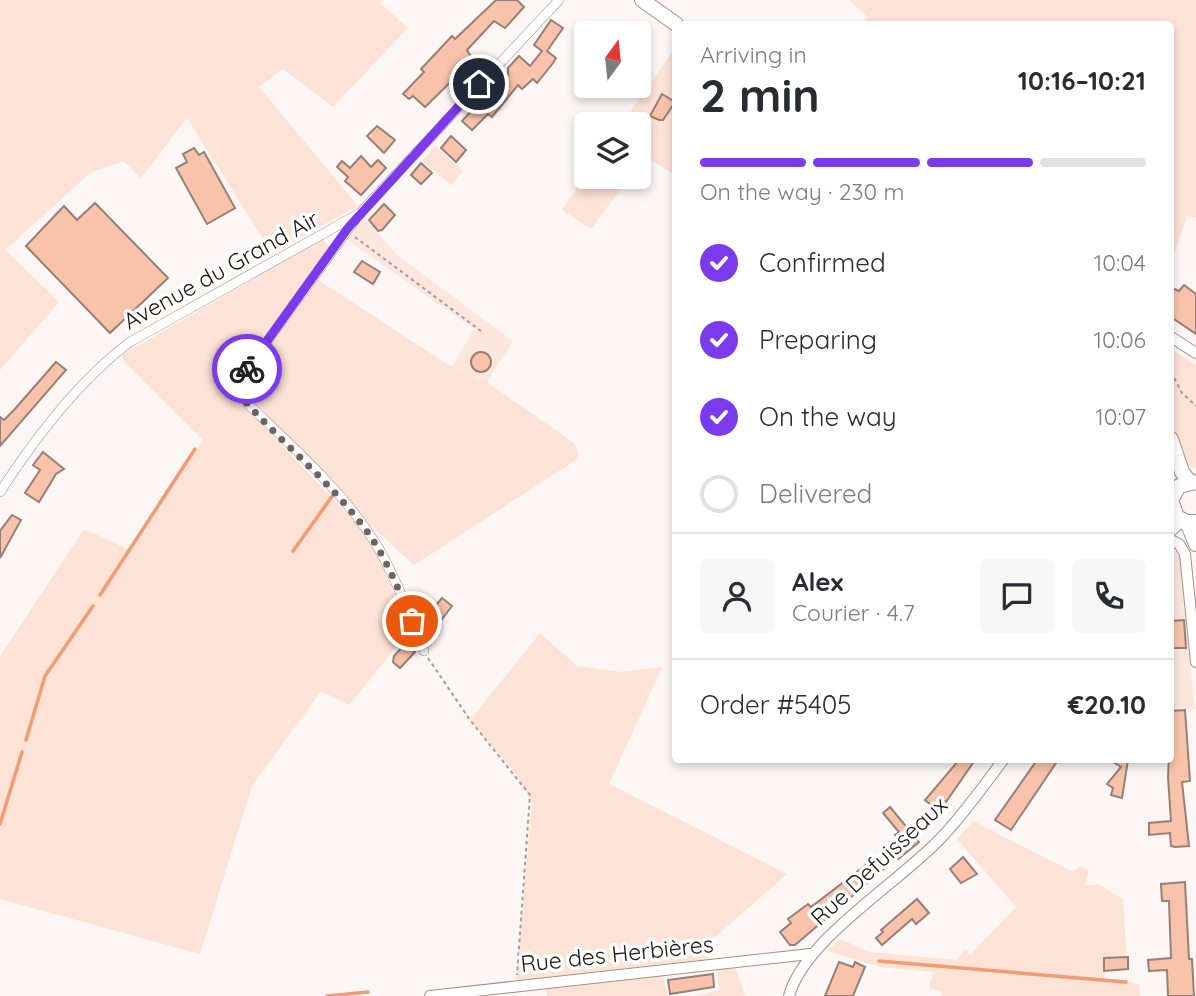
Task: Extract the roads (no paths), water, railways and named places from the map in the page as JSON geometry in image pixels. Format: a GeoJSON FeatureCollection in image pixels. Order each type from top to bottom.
{"type":"FeatureCollection","features":[{"type":"Feature","properties":{"kind":"main road"},"geometry":{"type":"LineString","coordinates":[[642,0],[672,21]]}},
{"type":"Feature","properties":{"kind":"main road"},"geometry":{"type":"LineString","coordinates":[[1174,445],[1192,482],[1179,486],[1174,492]]}},
{"type":"Feature","properties":{"kind":"main road"},"geometry":{"type":"LineString","coordinates":[[1174,499],[1196,544]]}},
{"type":"Feature","properties":{"kind":"street","name":"Avenue du Grand Air"},"geometry":{"type":"LineString","coordinates":[[0,492],[77,392],[112,356],[130,342],[360,213],[559,0]]}},
{"type":"Feature","properties":{"kind":"street"},"geometry":{"type":"LineString","coordinates":[[360,213],[245,372],[239,390],[250,406],[335,492],[364,527],[388,566],[424,652]]}},
{"type":"Feature","properties":{"kind":"street"},"geometry":{"type":"LineString","coordinates":[[1174,339],[1196,353]]}},
{"type":"Feature","properties":{"kind":"street"},"geometry":{"type":"LineString","coordinates":[[1174,543],[1185,554],[1196,662]]}},
{"type":"Feature","properties":{"kind":"street","name":"Rue Defuisseaux"},"geometry":{"type":"LineString","coordinates":[[789,996],[794,978],[810,954],[939,840],[1001,763]]}},
{"type":"Feature","properties":{"kind":"street","name":"Rue des Herbières"},"geometry":{"type":"LineString","coordinates":[[430,996],[810,954]]}},
{"type":"Feature","properties":{"kind":"waterway"},"geometry":{"type":"LineString","coordinates":[[100,595],[195,449]]}},
{"type":"Feature","properties":{"kind":"waterway"},"geometry":{"type":"LineString","coordinates":[[293,551],[333,495]]}},
{"type":"Feature","properties":{"kind":"waterway"},"geometry":{"type":"LineString","coordinates":[[26,740],[45,676],[93,606]]}},
{"type":"Feature","properties":{"kind":"waterway"},"geometry":{"type":"LineString","coordinates":[[0,824],[22,752]]}},
{"type":"Feature","properties":{"kind":"waterway"},"geometry":{"type":"LineString","coordinates":[[879,961],[1126,982]]}},
{"type":"Feature","properties":{"kind":"waterway"},"geometry":{"type":"LineString","coordinates":[[327,996],[368,992]]}}]}
